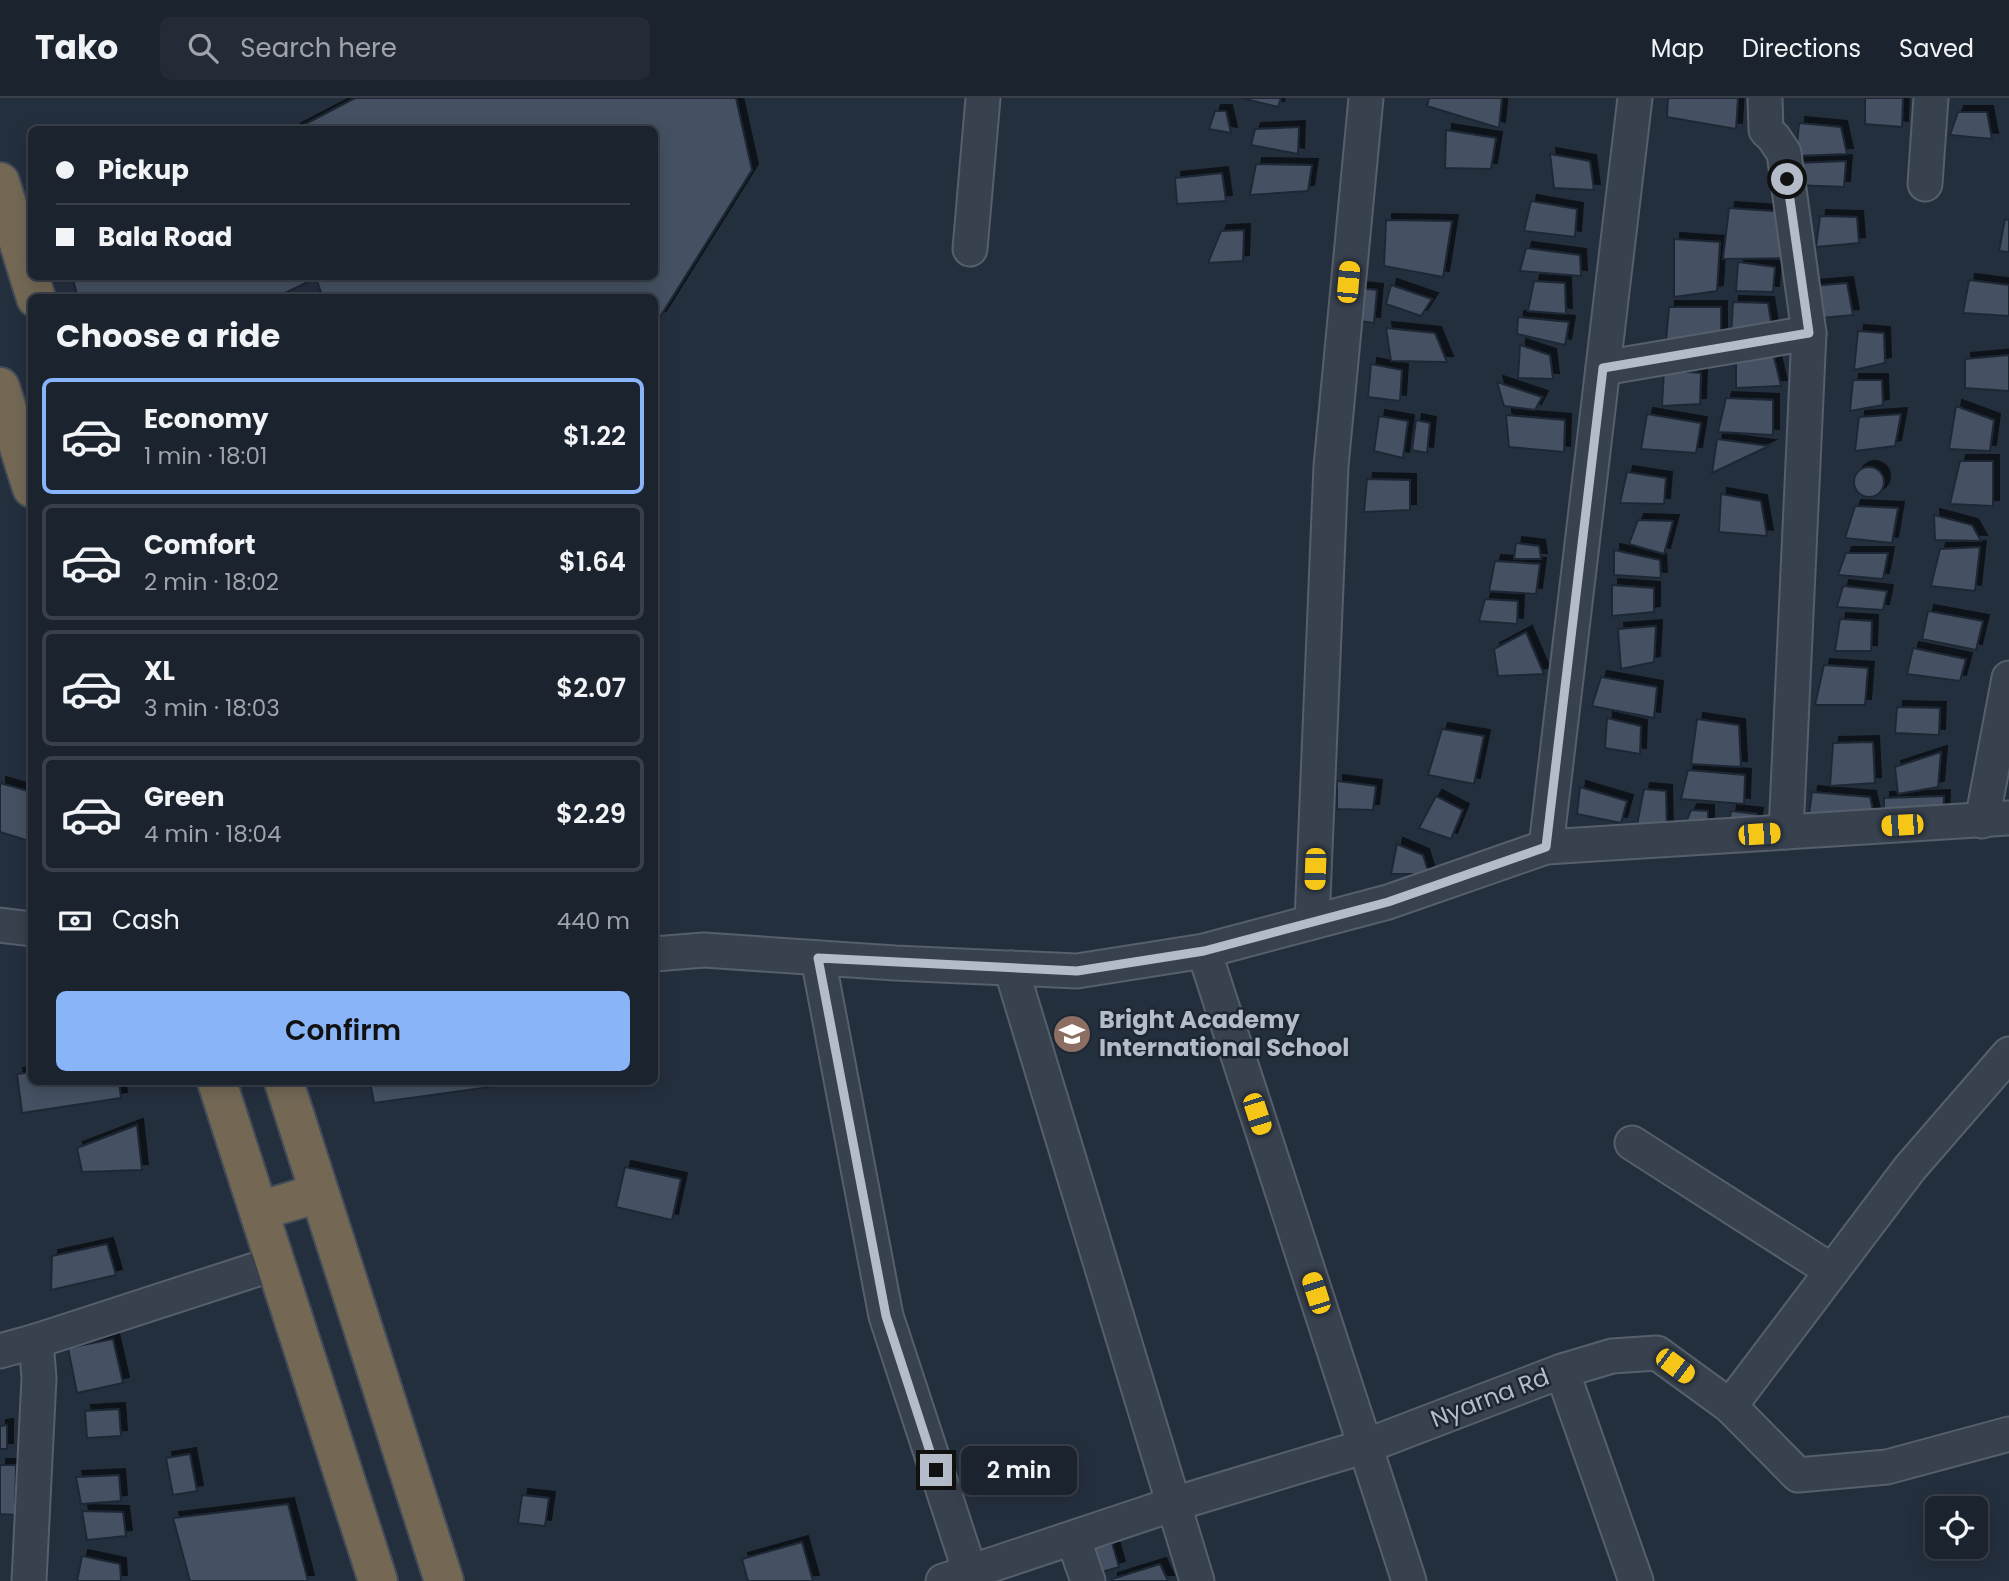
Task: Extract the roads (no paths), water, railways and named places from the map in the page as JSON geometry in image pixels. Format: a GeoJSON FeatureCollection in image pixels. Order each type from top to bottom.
{"type":"FeatureCollection","features":[{"type":"Feature","properties":{"kind":"highway"},"geometry":{"type":"LineString","coordinates":[[0,182],[28,272]]}},
{"type":"Feature","properties":{"kind":"highway"},"geometry":{"type":"LineString","coordinates":[[2,398],[28,466]]}},
{"type":"Feature","properties":{"kind":"highway"},"geometry":{"type":"LineString","coordinates":[[218,1085],[375,1569],[430,1539]]}},
{"type":"Feature","properties":{"kind":"highway"},"geometry":{"type":"LineString","coordinates":[[285,1085],[444,1581]]}},
{"type":"Feature","properties":{"kind":"highway"},"geometry":{"type":"LineString","coordinates":[[259,1211],[319,1193]]}},
{"type":"Feature","properties":{"kind":"street"},"geometry":{"type":"LineString","coordinates":[[970,249],[983,98]]}},
{"type":"Feature","properties":{"kind":"street"},"geometry":{"type":"LineString","coordinates":[[1312,922],[1331,466],[1366,98]]}},
{"type":"Feature","properties":{"kind":"street"},"geometry":{"type":"LineString","coordinates":[[1546,847],[1635,98]]}},
{"type":"Feature","properties":{"kind":"street"},"geometry":{"type":"LineString","coordinates":[[1765,98],[1766,130],[1784,153],[1809,333],[1786,832]]}},
{"type":"Feature","properties":{"kind":"street"},"geometry":{"type":"LineString","coordinates":[[1925,184],[1931,98]]}},
{"type":"Feature","properties":{"kind":"street"},"geometry":{"type":"LineString","coordinates":[[1603,368],[1809,333]]}},
{"type":"Feature","properties":{"kind":"street"},"geometry":{"type":"LineString","coordinates":[[658,954],[704,950],[1077,971],[1204,951],[1388,902],[1546,847],[1995,820],[2009,678]]}},
{"type":"Feature","properties":{"kind":"street"},"geometry":{"type":"LineString","coordinates":[[0,925],[28,928]]}},
{"type":"Feature","properties":{"kind":"street"},"geometry":{"type":"LineString","coordinates":[[1204,951],[1409,1581]]}},
{"type":"Feature","properties":{"kind":"street"},"geometry":{"type":"LineString","coordinates":[[818,958],[886,1316],[962,1578]]}},
{"type":"Feature","properties":{"kind":"street"},"geometry":{"type":"LineString","coordinates":[[1011,968],[1197,1581]]}},
{"type":"Feature","properties":{"kind":"street"},"geometry":{"type":"LineString","coordinates":[[1730,1406],[1910,1168],[2009,1054]]}},
{"type":"Feature","properties":{"kind":"street"},"geometry":{"type":"LineString","coordinates":[[1632,1143],[1832,1271]]}},
{"type":"Feature","properties":{"kind":"street"},"geometry":{"type":"LineString","coordinates":[[0,1351],[276,1263]]}},
{"type":"Feature","properties":{"kind":"street"},"geometry":{"type":"LineString","coordinates":[[29,1581],[38,1378],[36,1341]]}},
{"type":"Feature","properties":{"kind":"street","name":"Nyarna Rd"},"geometry":{"type":"LineString","coordinates":[[962,1578],[1174,1504],[1366,1446],[1562,1371],[1612,1356],[1657,1353],[1730,1406],[1798,1475],[1887,1467],[2009,1434]]}},
{"type":"Feature","properties":{"kind":"street"},"geometry":{"type":"LineString","coordinates":[[1562,1371],[1636,1581]]}},
{"type":"Feature","properties":{"kind":"street"},"geometry":{"type":"LineString","coordinates":[[1073,1538],[1088,1581]]}},
{"type":"Feature","properties":{"kind":"place","name":"Bright Academy International School"},"geometry":{"type":"Point","coordinates":[1072,1034]}}]}
